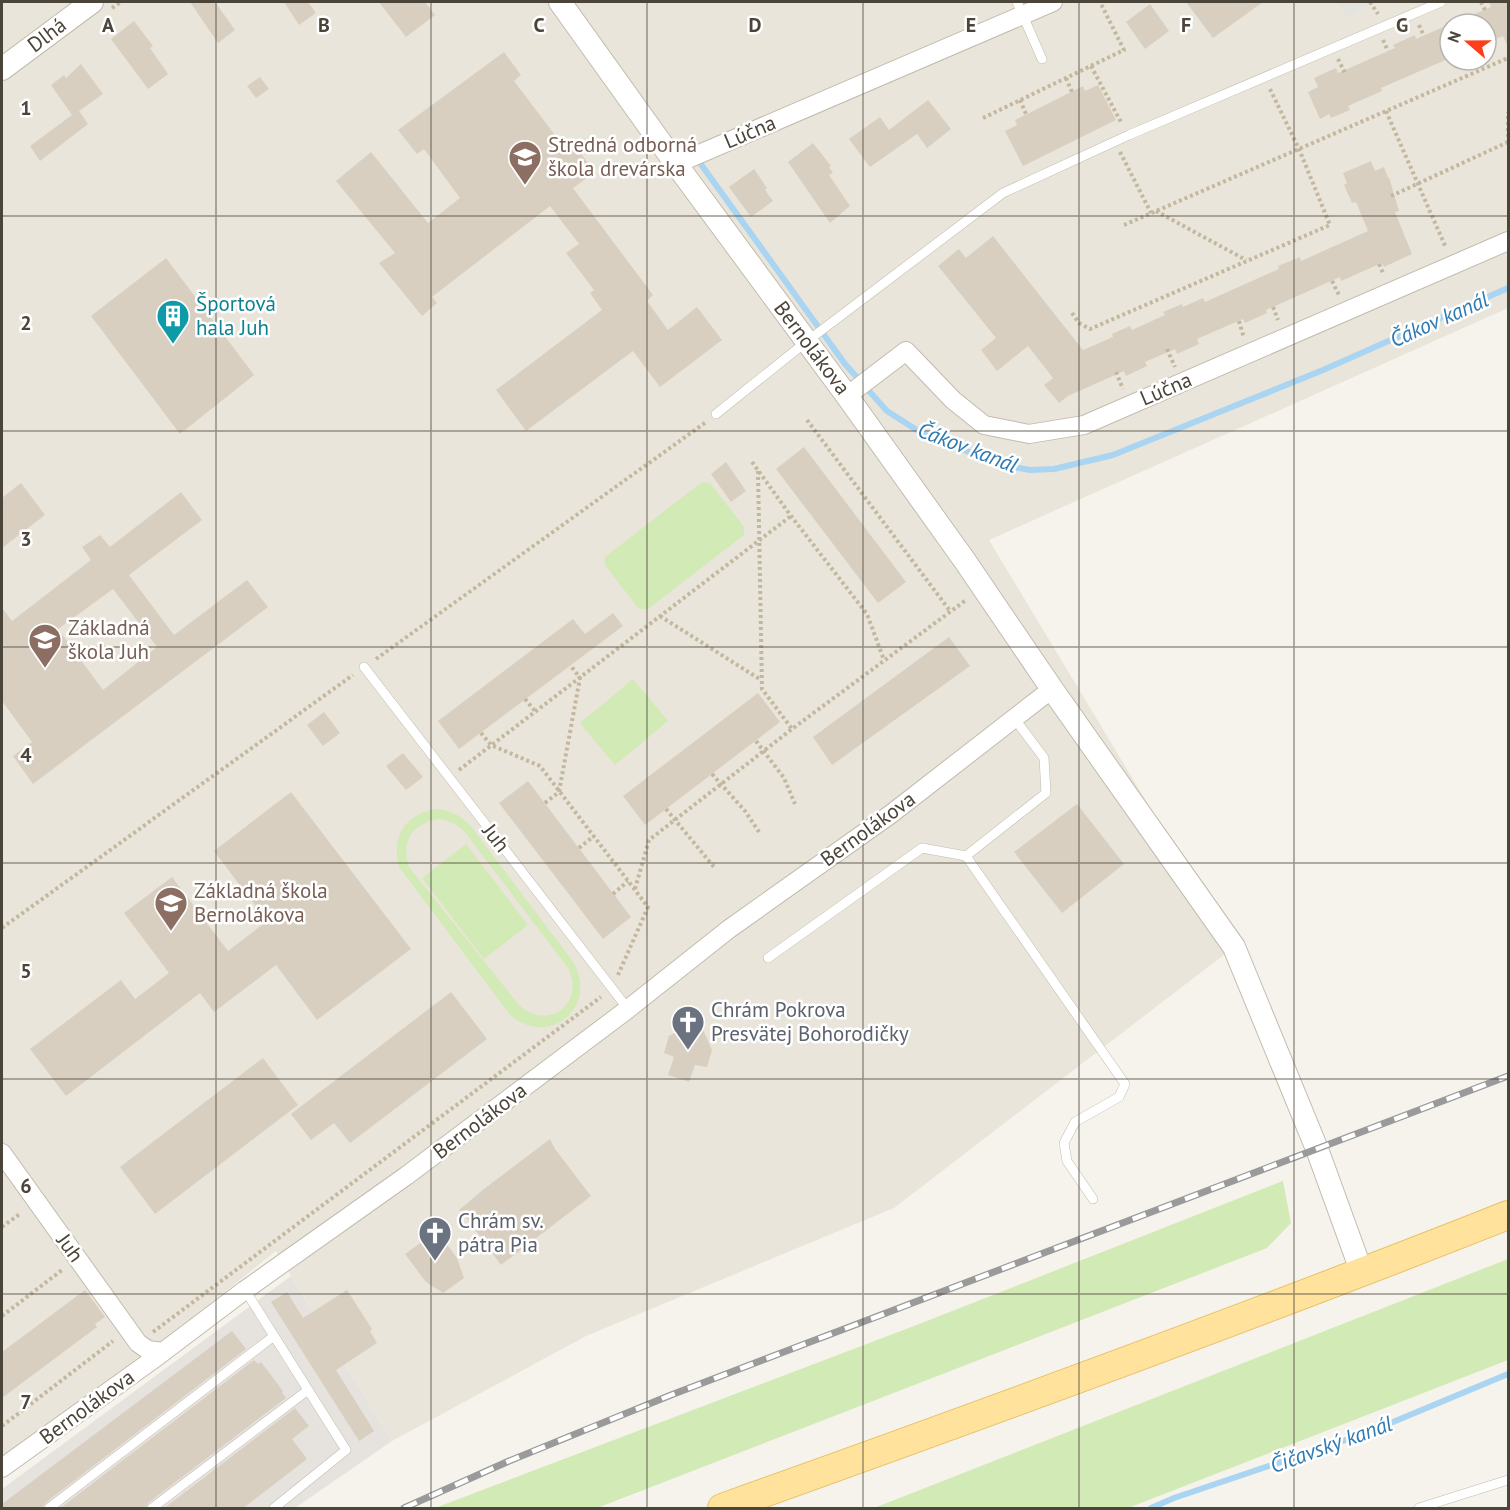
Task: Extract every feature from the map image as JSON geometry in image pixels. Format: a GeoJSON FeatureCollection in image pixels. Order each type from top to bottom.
{"type":"FeatureCollection","features":[{"type":"Feature","properties":{"kind":"main road"},"geometry":{"type":"LineString","coordinates":[[722,1509],[1362,1273],[1509,1215]]}},
{"type":"Feature","properties":{"kind":"street","name":"Dlhá"},"geometry":{"type":"LineString","coordinates":[[2,69],[92,2]]}},
{"type":"Feature","properties":{"kind":"street","name":"Bernolákova"},"geometry":{"type":"LineString","coordinates":[[2,1468],[245,1290],[406,1176],[628,1009],[729,929],[891,814],[1052,689],[847,396],[560,2]]}},
{"type":"Feature","properties":{"kind":"street","name":"Lúčna"},"geometry":{"type":"LineString","coordinates":[[676,164],[1020,8],[1053,2]]}},
{"type":"Feature","properties":{"kind":"street","name":"Lúčna"},"geometry":{"type":"LineString","coordinates":[[847,396],[906,351],[952,400],[984,425],[1029,434],[1084,425],[1509,241]]}},
{"type":"Feature","properties":{"kind":"street"},"geometry":{"type":"LineString","coordinates":[[1052,689],[1233,947],[1317,1149],[1362,1273]]}},
{"type":"Feature","properties":{"kind":"street","name":"Juh"},"geometry":{"type":"LineString","coordinates":[[2,1153],[133,1337]]}},
{"type":"Feature","properties":{"kind":"street"},"geometry":{"type":"LineString","coordinates":[[133,1337],[148,1350],[163,1352]]}},
{"type":"Feature","properties":{"kind":"street"},"geometry":{"type":"LineString","coordinates":[[133,1337],[140,1356],[138,1370]]}},
{"type":"Feature","properties":{"kind":"lane"},"geometry":{"type":"LineString","coordinates":[[716,414],[806,342],[1003,193],[1114,141],[1440,2]]}},
{"type":"Feature","properties":{"kind":"lane"},"geometry":{"type":"LineString","coordinates":[[1020,8],[1042,59]]}},
{"type":"Feature","properties":{"kind":"lane","name":"Juh"},"geometry":{"type":"LineString","coordinates":[[364,667],[628,1009]]}},
{"type":"Feature","properties":{"kind":"lane"},"geometry":{"type":"LineString","coordinates":[[966,856],[1046,793],[1044,758],[1014,718]]}},
{"type":"Feature","properties":{"kind":"lane"},"geometry":{"type":"LineString","coordinates":[[768,958],[922,848],[966,856],[1125,1084],[1119,1097],[1075,1122],[1064,1143],[1067,1161],[1093,1199]]}},
{"type":"Feature","properties":{"kind":"lane"},"geometry":{"type":"LineString","coordinates":[[245,1290],[346,1450],[274,1509]]}},
{"type":"Feature","properties":{"kind":"lane"},"geometry":{"type":"LineString","coordinates":[[49,1509],[274,1336]]}},
{"type":"Feature","properties":{"kind":"lane"},"geometry":{"type":"LineString","coordinates":[[152,1509],[308,1390]]}},
{"type":"Feature","properties":{"kind":"lane"},"geometry":{"type":"LineString","coordinates":[[1419,1509],[1509,1480]]}},
{"type":"Feature","properties":{"kind":"path"},"geometry":{"type":"LineString","coordinates":[[983,118],[1124,50],[1100,2]]}},
{"type":"Feature","properties":{"kind":"path"},"geometry":{"type":"LineString","coordinates":[[1481,2],[1485,10]]}},
{"type":"Feature","properties":{"kind":"path"},"geometry":{"type":"LineString","coordinates":[[1124,225],[1509,58]]}},
{"type":"Feature","properties":{"kind":"path"},"geometry":{"type":"LineString","coordinates":[[1091,66],[1129,135]]}},
{"type":"Feature","properties":{"kind":"path"},"geometry":{"type":"LineString","coordinates":[[1072,313],[1079,323],[1090,328],[1330,225],[1299,149],[1264,76]]}},
{"type":"Feature","properties":{"kind":"path"},"geometry":{"type":"LineString","coordinates":[[1066,78],[1072,92]]}},
{"type":"Feature","properties":{"kind":"path"},"geometry":{"type":"LineString","coordinates":[[1020,100],[1026,114]]}},
{"type":"Feature","properties":{"kind":"path"},"geometry":{"type":"LineString","coordinates":[[1386,111],[1449,255]]}},
{"type":"Feature","properties":{"kind":"path"},"geometry":{"type":"LineString","coordinates":[[1391,196],[1508,143],[1509,112]]}},
{"type":"Feature","properties":{"kind":"path"},"geometry":{"type":"LineString","coordinates":[[1114,141],[1153,212],[1247,260]]}},
{"type":"Feature","properties":{"kind":"path"},"geometry":{"type":"LineString","coordinates":[[1332,281],[1342,301]]}},
{"type":"Feature","properties":{"kind":"path"},"geometry":{"type":"LineString","coordinates":[[1273,307],[1281,326]]}},
{"type":"Feature","properties":{"kind":"path"},"geometry":{"type":"LineString","coordinates":[[1239,321],[1245,341]]}},
{"type":"Feature","properties":{"kind":"path"},"geometry":{"type":"LineString","coordinates":[[1167,349],[1176,371]]}},
{"type":"Feature","properties":{"kind":"path"},"geometry":{"type":"LineString","coordinates":[[1116,372],[1125,392]]}},
{"type":"Feature","properties":{"kind":"path"},"geometry":{"type":"LineString","coordinates":[[2,928],[716,414]]}},
{"type":"Feature","properties":{"kind":"path"},"geometry":{"type":"LineString","coordinates":[[807,420],[950,611]]}},
{"type":"Feature","properties":{"kind":"path"},"geometry":{"type":"LineString","coordinates":[[752,462],[867,615],[884,660]]}},
{"type":"Feature","properties":{"kind":"path"},"geometry":{"type":"LineString","coordinates":[[758,471],[762,689],[792,729]]}},
{"type":"Feature","properties":{"kind":"path"},"geometry":{"type":"LineString","coordinates":[[449,777],[791,516]]}},
{"type":"Feature","properties":{"kind":"path"},"geometry":{"type":"LineString","coordinates":[[635,890],[649,840],[792,729],[983,588]]}},
{"type":"Feature","properties":{"kind":"path"},"geometry":{"type":"LineString","coordinates":[[660,616],[762,680]]}},
{"type":"Feature","properties":{"kind":"path"},"geometry":{"type":"LineString","coordinates":[[544,803],[559,792],[580,678],[571,666]]}},
{"type":"Feature","properties":{"kind":"path"},"geometry":{"type":"LineString","coordinates":[[525,699],[535,711]]}},
{"type":"Feature","properties":{"kind":"path"},"geometry":{"type":"LineString","coordinates":[[2,1426],[133,1337],[612,988],[648,907],[540,766],[491,746],[481,733]]}},
{"type":"Feature","properties":{"kind":"path"},"geometry":{"type":"LineString","coordinates":[[756,741],[784,778],[795,804]]}},
{"type":"Feature","properties":{"kind":"path"},"geometry":{"type":"LineString","coordinates":[[711,774],[745,812],[759,832]]}},
{"type":"Feature","properties":{"kind":"path"},"geometry":{"type":"LineString","coordinates":[[666,808],[714,867]]}},
{"type":"Feature","properties":{"kind":"path"},"geometry":{"type":"LineString","coordinates":[[579,848],[594,836]]}},
{"type":"Feature","properties":{"kind":"path"},"geometry":{"type":"LineString","coordinates":[[613,894],[628,881]]}},
{"type":"Feature","properties":{"kind":"path"},"geometry":{"type":"LineString","coordinates":[[2,1227],[36,1201]]}},
{"type":"Feature","properties":{"kind":"path"},"geometry":{"type":"LineString","coordinates":[[2,1316],[77,1258]]}},
{"type":"Feature","properties":{"kind":"shaded area"},"geometry":{"type":"Polygon","coordinates":[[[2,2],[1508,2],[1508,308],[989,540],[1234,947],[894,1208],[586,1336],[392,1441],[276,1251],[2,1470],[2,2]]]}},
{"type":"Feature","properties":{"kind":"shaded area"},"geometry":{"type":"Polygon","coordinates":[[[1337,2],[1372,2],[1349,18],[1337,2]]]}},
{"type":"Feature","properties":{"kind":"shaded area"},"geometry":{"type":"Polygon","coordinates":[[[291,1276],[392,1441],[295,1508],[2,1508],[2,1489],[291,1276]]]}},
{"type":"Feature","properties":{"kind":"green space"},"geometry":{"type":"Polygon","coordinates":[[[702,482],[710,483],[744,527],[744,535],[648,609],[639,609],[605,565],[605,557],[702,482]]]}},
{"type":"Feature","properties":{"kind":"green space"},"geometry":{"type":"Polygon","coordinates":[[[633,679],[668,721],[615,765],[580,723],[633,679]]]}},
{"type":"Feature","properties":{"kind":"green space"},"geometry":{"type":"Polygon","coordinates":[[[436,809],[450,812],[470,825],[574,963],[580,980],[580,995],[575,1008],[566,1018],[554,1025],[540,1027],[525,1024],[510,1015],[399,867],[397,846],[399,837],[409,822],[425,812],[436,809]],[[437,819],[421,826],[410,836],[406,850],[409,867],[519,1005],[530,1013],[541,1016],[561,1010],[568,1002],[572,992],[572,981],[568,968],[464,831],[451,822],[437,819]]]}},
{"type":"Feature","properties":{"kind":"green space"},"geometry":{"type":"Polygon","coordinates":[[[466,844],[528,925],[484,959],[422,878],[466,844]]]}},
{"type":"Feature","properties":{"kind":"green space"},"geometry":{"type":"Polygon","coordinates":[[[1283,1181],[1291,1223],[1267,1248],[597,1508],[435,1508],[914,1326],[1283,1181]]]}},
{"type":"Feature","properties":{"kind":"green space"},"geometry":{"type":"Polygon","coordinates":[[[1508,1259],[1508,1360],[1128,1508],[874,1508],[1508,1259]]]}},
{"type":"Feature","properties":{"kind":"building"},"geometry":{"type":"Polygon","coordinates":[[[190,2],[215,2],[235,30],[218,43],[190,2]]]}},
{"type":"Feature","properties":{"kind":"building"},"geometry":{"type":"Polygon","coordinates":[[[284,2],[308,2],[316,13],[299,25],[284,2]]]}},
{"type":"Feature","properties":{"kind":"building"},"geometry":{"type":"Polygon","coordinates":[[[379,2],[425,2],[435,15],[406,37],[379,2]]]}},
{"type":"Feature","properties":{"kind":"building"},"geometry":{"type":"Polygon","coordinates":[[[1186,2],[1263,2],[1213,38],[1186,2]]]}},
{"type":"Feature","properties":{"kind":"building"},"geometry":{"type":"Polygon","coordinates":[[[1489,2],[1509,2],[1509,49],[1503,36],[1498,38],[1498,12],[1479,12],[1491,7],[1489,2]]]}},
{"type":"Feature","properties":{"kind":"building"},"geometry":{"type":"Polygon","coordinates":[[[1150,4],[1169,31],[1145,49],[1126,22],[1150,4]]]}},
{"type":"Feature","properties":{"kind":"building"},"geometry":{"type":"Polygon","coordinates":[[[134,21],[153,46],[150,48],[168,74],[148,89],[111,39],[134,21]]]}},
{"type":"Feature","properties":{"kind":"building"},"geometry":{"type":"Polygon","coordinates":[[[1438,29],[1438,63],[1381,88],[1382,91],[1348,106],[1350,110],[1331,118],[1329,114],[1320,119],[1308,92],[1318,87],[1314,78],[1336,68],[1338,73],[1395,48],[1393,45],[1415,35],[1416,39],[1438,29]]]}},
{"type":"Feature","properties":{"kind":"building"},"geometry":{"type":"Polygon","coordinates":[[[504,52],[521,75],[514,81],[564,147],[571,141],[595,172],[573,188],[653,295],[647,301],[668,330],[697,307],[722,340],[660,387],[633,351],[526,431],[496,390],[602,310],[590,293],[594,290],[566,253],[579,244],[550,206],[432,297],[437,303],[422,316],[379,263],[395,253],[336,181],[371,152],[428,223],[460,198],[424,149],[417,154],[398,130],[504,52]]]}},
{"type":"Feature","properties":{"kind":"building"},"geometry":{"type":"Polygon","coordinates":[[[81,64],[103,94],[79,111],[88,124],[40,161],[30,146],[72,115],[51,85],[64,75],[66,78],[81,64]]]}},
{"type":"Feature","properties":{"kind":"building"},"geometry":{"type":"Polygon","coordinates":[[[260,77],[269,89],[256,98],[247,86],[260,77]]]}},
{"type":"Feature","properties":{"kind":"building"},"geometry":{"type":"Polygon","coordinates":[[[1098,85],[1116,120],[1023,166],[1005,131],[1017,125],[1015,120],[1083,86],[1085,91],[1098,85]]]}},
{"type":"Feature","properties":{"kind":"building"},"geometry":{"type":"Polygon","coordinates":[[[928,100],[951,129],[927,148],[917,134],[870,167],[849,139],[880,117],[889,130],[928,100]]]}},
{"type":"Feature","properties":{"kind":"building"},"geometry":{"type":"Polygon","coordinates":[[[813,143],[831,166],[829,167],[833,173],[829,175],[850,206],[830,223],[788,162],[813,143]]]}},
{"type":"Feature","properties":{"kind":"building"},"geometry":{"type":"Polygon","coordinates":[[[1371,161],[1375,171],[1384,167],[1389,177],[1399,211],[1395,212],[1412,254],[1384,267],[1382,263],[1341,281],[1340,277],[1266,310],[1267,313],[1245,323],[1243,319],[1197,339],[1199,344],[1177,354],[1175,349],[1145,362],[1147,366],[1126,376],[1124,371],[1068,396],[1059,403],[1044,385],[1053,378],[1028,346],[997,371],[981,350],[996,338],[938,266],[959,249],[966,258],[993,236],[1083,350],[1113,337],[1112,334],[1130,326],[1132,330],[1165,315],[1163,312],[1182,304],[1183,307],[1203,298],[1205,302],[1279,269],[1278,266],[1300,257],[1301,261],[1368,231],[1356,202],[1352,203],[1344,185],[1347,183],[1343,173],[1371,161]]]}},
{"type":"Feature","properties":{"kind":"building"},"geometry":{"type":"Polygon","coordinates":[[[754,169],[773,201],[751,217],[729,187],[754,169]]]}},
{"type":"Feature","properties":{"kind":"building","name":"Športová hala Juh"},"geometry":{"type":"Polygon","coordinates":[[[166,258],[254,375],[180,434],[91,316],[166,258]]]}},
{"type":"Feature","properties":{"kind":"building"},"geometry":{"type":"Polygon","coordinates":[[[804,447],[906,582],[878,603],[776,469],[804,447]]]}},
{"type":"Feature","properties":{"kind":"building"},"geometry":{"type":"Polygon","coordinates":[[[726,462],[746,491],[731,502],[711,474],[726,462]]]}},
{"type":"Feature","properties":{"kind":"building"},"geometry":{"type":"Polygon","coordinates":[[[21,483],[45,515],[2,548],[2,498],[21,483]]]}},
{"type":"Feature","properties":{"kind":"building"},"geometry":{"type":"Polygon","coordinates":[[[181,492],[202,520],[129,575],[174,635],[247,580],[268,607],[33,784],[13,756],[32,742],[2,701],[2,608],[12,621],[91,560],[82,547],[100,535],[110,547],[181,492]],[[113,589],[58,629],[103,690],[157,647],[113,589]]]}},
{"type":"Feature","properties":{"kind":"building"},"geometry":{"type":"Polygon","coordinates":[[[613,613],[623,626],[459,749],[438,721],[573,619],[585,634],[613,613]]]}},
{"type":"Feature","properties":{"kind":"building"},"geometry":{"type":"Polygon","coordinates":[[[949,637],[970,666],[832,765],[813,737],[949,637]]]}},
{"type":"Feature","properties":{"kind":"building"},"geometry":{"type":"Polygon","coordinates":[[[758,693],[780,722],[645,825],[623,796],[758,693]]]}},
{"type":"Feature","properties":{"kind":"building"},"geometry":{"type":"Polygon","coordinates":[[[324,712],[340,733],[323,746],[307,725],[324,712]]]}},
{"type":"Feature","properties":{"kind":"building"},"geometry":{"type":"Polygon","coordinates":[[[403,753],[423,777],[406,790],[386,766],[403,753]]]}},
{"type":"Feature","properties":{"kind":"building"},"geometry":{"type":"Polygon","coordinates":[[[528,781],[631,917],[603,939],[499,803],[528,781]]]}},
{"type":"Feature","properties":{"kind":"building"},"geometry":{"type":"Polygon","coordinates":[[[291,792],[411,949],[317,1020],[276,965],[214,1012],[200,993],[66,1096],[30,1049],[121,980],[135,999],[169,973],[124,913],[172,877],[228,951],[267,921],[214,851],[291,792]]]}},
{"type":"Feature","properties":{"kind":"building"},"geometry":{"type":"Polygon","coordinates":[[[1077,804],[1124,864],[1062,913],[1014,852],[1077,804]]]}},
{"type":"Feature","properties":{"kind":"building"},"geometry":{"type":"Polygon","coordinates":[[[451,992],[487,1039],[350,1143],[334,1123],[311,1140],[291,1114],[451,992]]]}},
{"type":"Feature","properties":{"kind":"building","name":"Chrám Pokrova Presvätej Bohorodičky"},"geometry":{"type":"Polygon","coordinates":[[[693,1023],[701,1025],[712,1050],[707,1067],[695,1065],[689,1082],[668,1075],[674,1057],[664,1053],[669,1036],[693,1023]]]}},
{"type":"Feature","properties":{"kind":"building"},"geometry":{"type":"Polygon","coordinates":[[[263,1058],[298,1105],[155,1214],[120,1167],[263,1058]]]}},
{"type":"Feature","properties":{"kind":"building"},"geometry":{"type":"Polygon","coordinates":[[[550,1139],[591,1196],[501,1265],[459,1210],[550,1139]]]}},
{"type":"Feature","properties":{"kind":"building","name":"Chrám sv. pátra Pia"},"geometry":{"type":"Polygon","coordinates":[[[437,1231],[457,1258],[464,1278],[443,1293],[426,1282],[405,1254],[437,1231]]]}},
{"type":"Feature","properties":{"kind":"building"},"geometry":{"type":"Polygon","coordinates":[[[85,1290],[105,1317],[95,1324],[97,1327],[2,1398],[2,1352],[85,1290]]]}},
{"type":"Feature","properties":{"kind":"building"},"geometry":{"type":"Polygon","coordinates":[[[347,1290],[372,1329],[370,1331],[377,1343],[336,1370],[374,1431],[359,1441],[271,1302],[287,1292],[303,1318],[347,1290]]]}},
{"type":"Feature","properties":{"kind":"building"},"geometry":{"type":"Polygon","coordinates":[[[232,1331],[246,1349],[45,1503],[42,1509],[2,1509],[2,1504],[232,1331]]]}},
{"type":"Feature","properties":{"kind":"building"},"geometry":{"type":"Polygon","coordinates":[[[254,1360],[258,1364],[261,1362],[286,1398],[148,1503],[145,1509],[59,1509],[254,1360]]]}},
{"type":"Feature","properties":{"kind":"building"},"geometry":{"type":"Polygon","coordinates":[[[295,1408],[309,1426],[292,1439],[307,1459],[242,1509],[163,1509],[295,1408]]]}},
{"type":"Feature","properties":{"kind":"waterway","name":"Čákov kanál"},"geometry":{"type":"LineString","coordinates":[[700,163],[845,364],[887,411],[923,434],[1002,465],[1030,470],[1054,469],[1113,455],[1323,370],[1508,288]]}},
{"type":"Feature","properties":{"kind":"waterway","name":"Čičavský kanál"},"geometry":{"type":"LineString","coordinates":[[1151,1508],[1174,1498],[1369,1432],[1508,1374]]}},
{"type":"Feature","properties":{"kind":"railway"},"geometry":{"type":"LineString","coordinates":[[404,1508],[509,1461],[671,1395],[1508,1076]]}},
{"type":"Feature","properties":{"kind":"place","name":"Stredná odborná škola drevárska"},"geometry":{"type":"Point","coordinates":[525,186]}},
{"type":"Feature","properties":{"kind":"place","name":"Športová hala Juh"},"geometry":{"type":"Point","coordinates":[173,345]}},
{"type":"Feature","properties":{"kind":"place","name":"Základná škola Juh"},"geometry":{"type":"Point","coordinates":[45,669]}},
{"type":"Feature","properties":{"kind":"place","name":"Základná škola Bernolákova"},"geometry":{"type":"Point","coordinates":[171,932]}},
{"type":"Feature","properties":{"kind":"place","name":"Chrám Pokrova Presvätej Bohorodičky"},"geometry":{"type":"Point","coordinates":[688,1051]}},
{"type":"Feature","properties":{"kind":"place","name":"Chrám sv. pátra Pia"},"geometry":{"type":"Point","coordinates":[435,1262]}}]}
